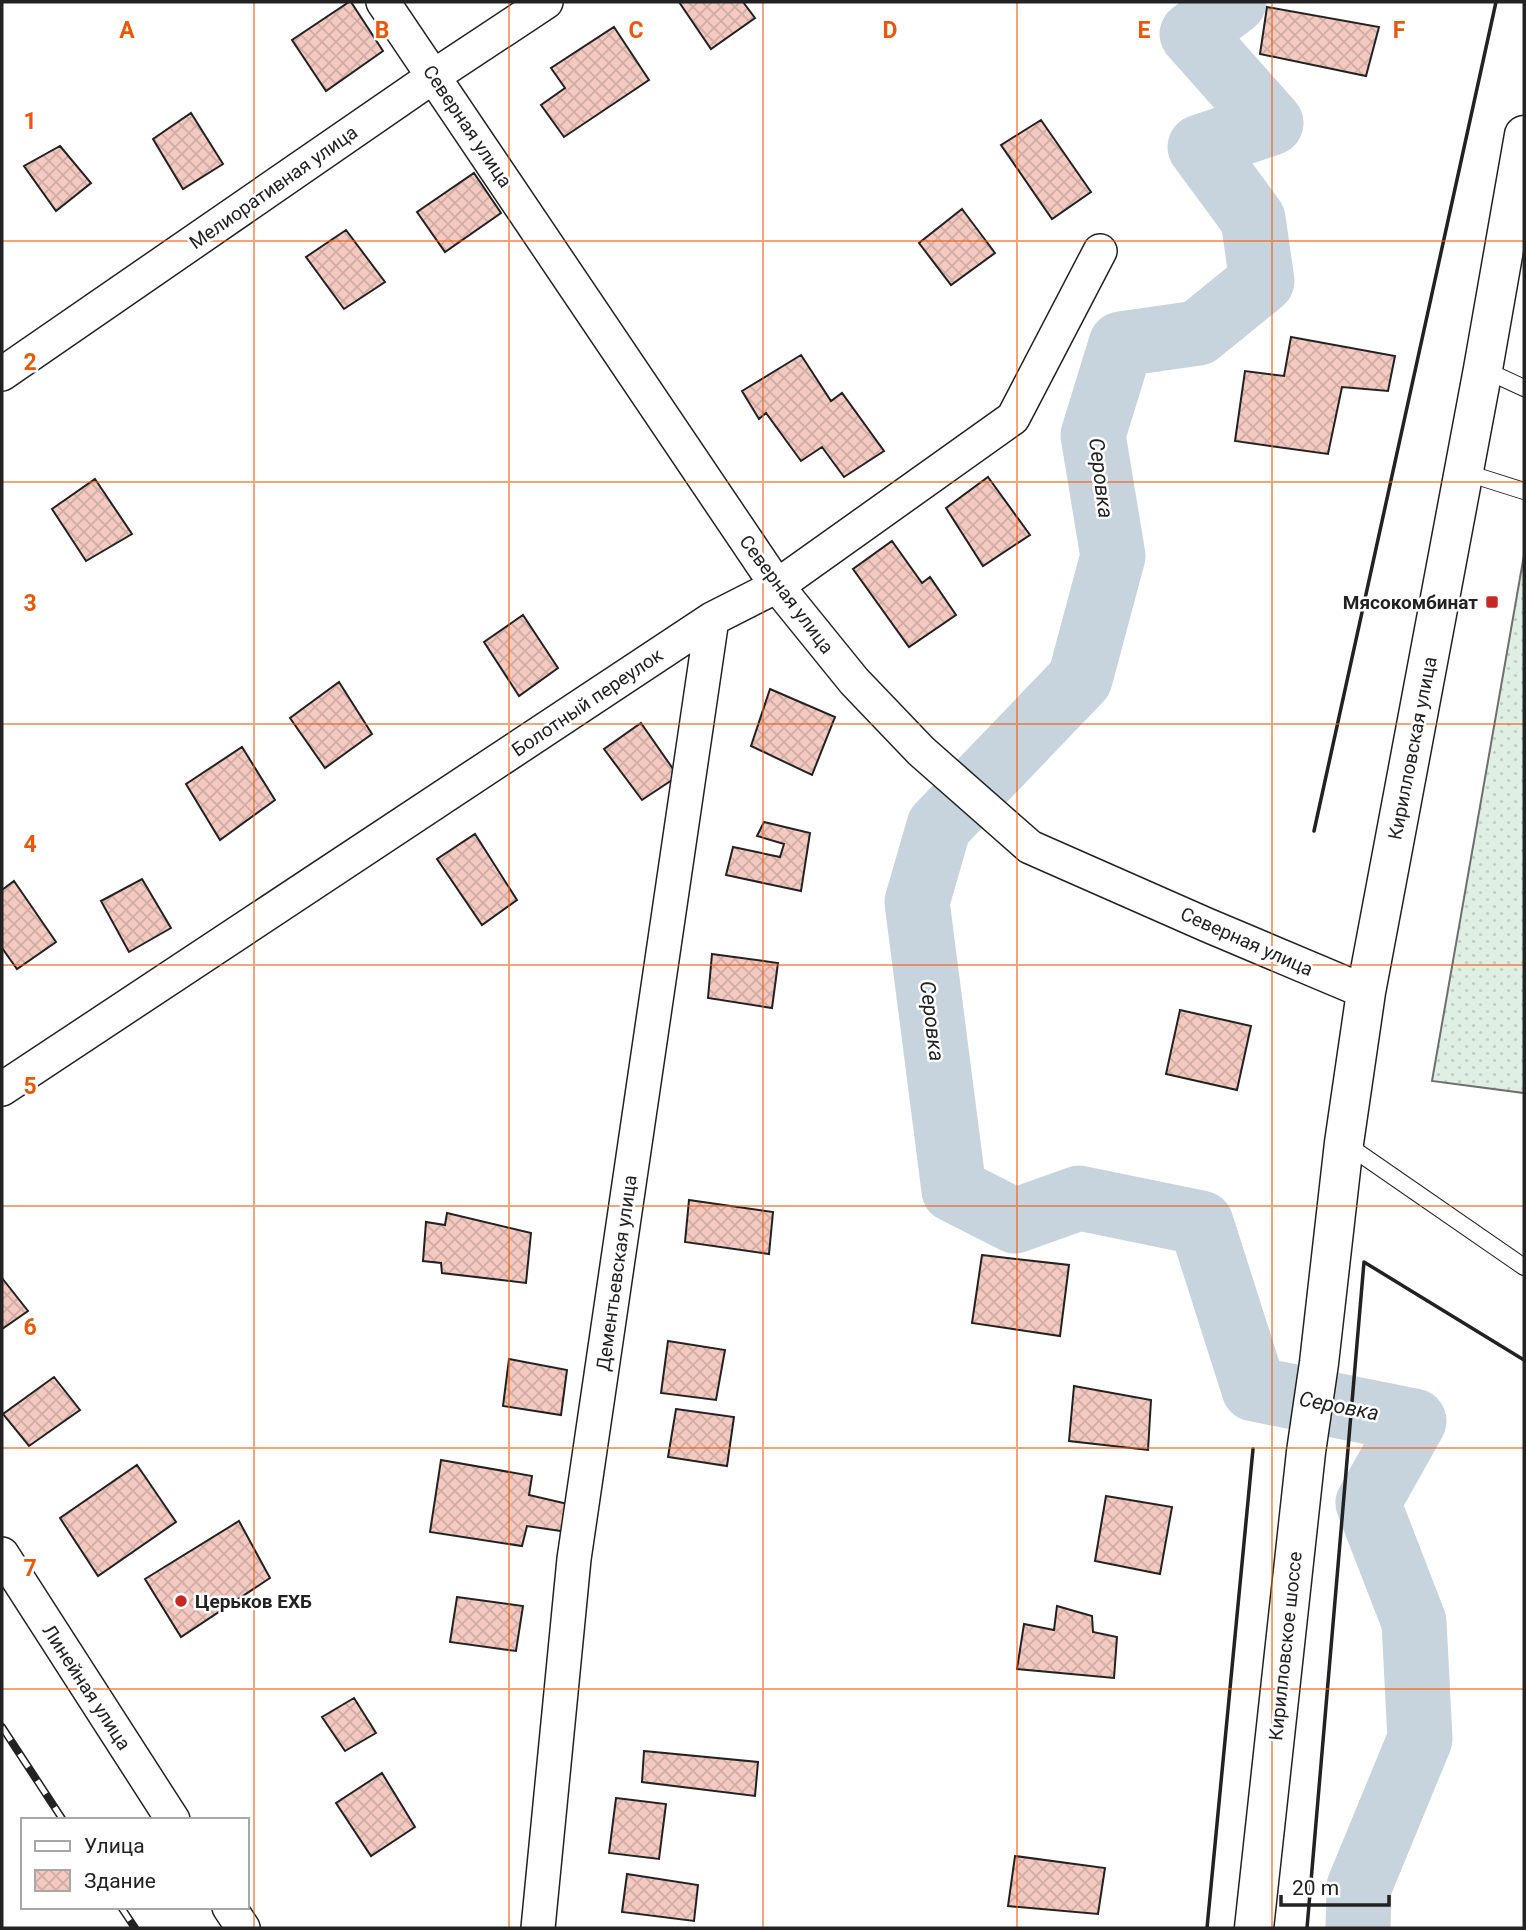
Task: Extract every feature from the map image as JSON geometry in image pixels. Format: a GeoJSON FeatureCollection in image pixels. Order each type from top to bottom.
{"type":"FeatureCollection","features":[{"type":"Feature","properties":{"kind":"main road","name":"Кирилловская улица"},"geometry":{"type":"LineString","coordinates":[[1318,1363],[1344,1143],[1366,992],[1483,369],[1524,135]]}},
{"type":"Feature","properties":{"kind":"main road","name":"Кирилловское шоссе"},"geometry":{"type":"LineString","coordinates":[[1254,1928],[1318,1363]]}},
{"type":"Feature","properties":{"kind":"street","name":"Северная улица"},"geometry":{"type":"LineString","coordinates":[[383,2],[777,586],[854,681],[921,751],[1030,846],[1366,992]]}},
{"type":"Feature","properties":{"kind":"street","name":"Мелиоративная улица"},"geometry":{"type":"LineString","coordinates":[[2,374],[434,76],[546,2]]}},
{"type":"Feature","properties":{"kind":"street","name":"Болотный переулок"},"geometry":{"type":"LineString","coordinates":[[2,1089],[712,619],[777,586],[1013,418],[1100,251]]}},
{"type":"Feature","properties":{"kind":"street","name":"Дементьевская улица"},"geometry":{"type":"LineString","coordinates":[[538,1928],[575,1559],[712,619]]}},
{"type":"Feature","properties":{"kind":"street","name":"Линейная улица"},"geometry":{"type":"LineString","coordinates":[[2,1554],[172,1818]]}},
{"type":"Feature","properties":{"kind":"street"},"geometry":{"type":"LineString","coordinates":[[230,1909],[243,1928]]}},
{"type":"Feature","properties":{"kind":"lane"},"geometry":{"type":"LineString","coordinates":[[1483,369],[1524,388]]}},
{"type":"Feature","properties":{"kind":"lane"},"geometry":{"type":"LineString","coordinates":[[1464,472],[1524,491]]}},
{"type":"Feature","properties":{"kind":"lane"},"geometry":{"type":"LineString","coordinates":[[1344,1143],[1524,1267]]}},
{"type":"Feature","properties":{"kind":"green space"},"geometry":{"type":"Polygon","coordinates":[[[1524,555],[1524,1093],[1432,1081],[1524,555]]]}},
{"type":"Feature","properties":{"kind":"building"},"geometry":{"type":"Polygon","coordinates":[[[349,2],[383,51],[326,91],[292,40],[349,2]]]}},
{"type":"Feature","properties":{"kind":"building"},"geometry":{"type":"Polygon","coordinates":[[[679,2],[743,2],[755,18],[711,49],[679,2]]]}},
{"type":"Feature","properties":{"kind":"building"},"geometry":{"type":"Polygon","coordinates":[[[1267,7],[1379,27],[1366,76],[1260,54],[1267,7]]]}},
{"type":"Feature","properties":{"kind":"building"},"geometry":{"type":"Polygon","coordinates":[[[614,27],[649,80],[564,137],[541,105],[565,88],[551,68],[614,27]]]}},
{"type":"Feature","properties":{"kind":"building"},"geometry":{"type":"Polygon","coordinates":[[[191,113],[223,164],[183,189],[153,139],[191,113]]]}},
{"type":"Feature","properties":{"kind":"building"},"geometry":{"type":"Polygon","coordinates":[[[1041,120],[1091,192],[1052,219],[1001,145],[1041,120]]]}},
{"type":"Feature","properties":{"kind":"building"},"geometry":{"type":"Polygon","coordinates":[[[60,146],[91,183],[56,211],[24,166],[60,146]]]}},
{"type":"Feature","properties":{"kind":"building"},"geometry":{"type":"Polygon","coordinates":[[[474,173],[501,213],[445,252],[417,212],[474,173]]]}},
{"type":"Feature","properties":{"kind":"building"},"geometry":{"type":"Polygon","coordinates":[[[962,209],[995,253],[951,285],[919,243],[962,209]]]}},
{"type":"Feature","properties":{"kind":"building"},"geometry":{"type":"Polygon","coordinates":[[[346,230],[385,282],[344,309],[306,257],[346,230]]]}},
{"type":"Feature","properties":{"kind":"building"},"geometry":{"type":"Polygon","coordinates":[[[1291,337],[1395,356],[1388,391],[1342,387],[1328,454],[1235,441],[1245,371],[1284,376],[1291,337]]]}},
{"type":"Feature","properties":{"kind":"building"},"geometry":{"type":"Polygon","coordinates":[[[801,355],[831,401],[842,393],[884,451],[844,477],[822,447],[801,461],[766,413],[759,419],[742,391],[801,355]]]}},
{"type":"Feature","properties":{"kind":"building"},"geometry":{"type":"Polygon","coordinates":[[[988,477],[1030,535],[983,566],[946,508],[988,477]]]}},
{"type":"Feature","properties":{"kind":"building"},"geometry":{"type":"Polygon","coordinates":[[[95,479],[132,534],[86,561],[52,509],[95,479]]]}},
{"type":"Feature","properties":{"kind":"building"},"geometry":{"type":"Polygon","coordinates":[[[892,541],[922,583],[930,577],[956,615],[909,647],[853,569],[892,541]]]}},
{"type":"Feature","properties":{"kind":"building"},"geometry":{"type":"Polygon","coordinates":[[[523,615],[558,668],[519,696],[484,642],[523,615]]]}},
{"type":"Feature","properties":{"kind":"building"},"geometry":{"type":"Polygon","coordinates":[[[339,682],[372,734],[325,768],[290,718],[339,682]]]}},
{"type":"Feature","properties":{"kind":"building"},"geometry":{"type":"Polygon","coordinates":[[[770,689],[835,717],[812,775],[751,746],[770,689]]]}},
{"type":"Feature","properties":{"kind":"building"},"geometry":{"type":"Polygon","coordinates":[[[641,723],[678,776],[642,800],[604,749],[641,723]]]}},
{"type":"Feature","properties":{"kind":"building"},"geometry":{"type":"Polygon","coordinates":[[[242,747],[275,800],[220,840],[186,784],[242,747]]]}},
{"type":"Feature","properties":{"kind":"building"},"geometry":{"type":"Polygon","coordinates":[[[764,822],[810,833],[801,891],[726,875],[733,847],[780,857],[784,844],[757,836],[764,822]]]}},
{"type":"Feature","properties":{"kind":"building"},"geometry":{"type":"Polygon","coordinates":[[[475,834],[517,900],[482,925],[437,859],[475,834]]]}},
{"type":"Feature","properties":{"kind":"building"},"geometry":{"type":"Polygon","coordinates":[[[142,879],[171,928],[129,952],[101,901],[142,879]]]}},
{"type":"Feature","properties":{"kind":"building"},"geometry":{"type":"Polygon","coordinates":[[[14,881],[56,942],[17,969],[2,948],[2,890],[14,881]]]}},
{"type":"Feature","properties":{"kind":"building"},"geometry":{"type":"Polygon","coordinates":[[[712,954],[778,963],[772,1008],[708,998],[712,954]]]}},
{"type":"Feature","properties":{"kind":"building"},"geometry":{"type":"Polygon","coordinates":[[[1180,1010],[1251,1026],[1237,1090],[1166,1074],[1180,1010]]]}},
{"type":"Feature","properties":{"kind":"building"},"geometry":{"type":"Polygon","coordinates":[[[689,1200],[773,1212],[769,1254],[685,1242],[689,1200]]]}},
{"type":"Feature","properties":{"kind":"building"},"geometry":{"type":"Polygon","coordinates":[[[447,1213],[531,1233],[526,1283],[442,1273],[441,1263],[423,1261],[426,1222],[445,1225],[447,1213]]]}},
{"type":"Feature","properties":{"kind":"building"},"geometry":{"type":"Polygon","coordinates":[[[982,1255],[1069,1265],[1060,1336],[972,1323],[982,1255]]]}},
{"type":"Feature","properties":{"kind":"building"},"geometry":{"type":"Polygon","coordinates":[[[2,1278],[28,1311],[2,1329],[2,1278]]]}},
{"type":"Feature","properties":{"kind":"building"},"geometry":{"type":"Polygon","coordinates":[[[668,1341],[725,1350],[716,1400],[661,1393],[668,1341]]]}},
{"type":"Feature","properties":{"kind":"building"},"geometry":{"type":"Polygon","coordinates":[[[509,1359],[567,1370],[561,1415],[503,1406],[509,1359]]]}},
{"type":"Feature","properties":{"kind":"building"},"geometry":{"type":"Polygon","coordinates":[[[54,1377],[80,1410],[29,1446],[3,1414],[54,1377]]]}},
{"type":"Feature","properties":{"kind":"building"},"geometry":{"type":"Polygon","coordinates":[[[1074,1386],[1151,1400],[1148,1450],[1069,1441],[1074,1386]]]}},
{"type":"Feature","properties":{"kind":"building"},"geometry":{"type":"Polygon","coordinates":[[[676,1409],[734,1417],[727,1466],[668,1457],[676,1409]]]}},
{"type":"Feature","properties":{"kind":"building"},"geometry":{"type":"Polygon","coordinates":[[[441,1460],[532,1476],[529,1495],[572,1505],[568,1532],[527,1526],[522,1546],[430,1532],[441,1460]]]}},
{"type":"Feature","properties":{"kind":"building"},"geometry":{"type":"Polygon","coordinates":[[[137,1465],[176,1522],[98,1576],[60,1518],[137,1465]]]}},
{"type":"Feature","properties":{"kind":"building"},"geometry":{"type":"Polygon","coordinates":[[[1106,1496],[1172,1507],[1160,1574],[1095,1561],[1106,1496]]]}},
{"type":"Feature","properties":{"kind":"building"},"geometry":{"type":"Polygon","coordinates":[[[239,1521],[270,1578],[181,1637],[145,1579],[239,1521]]]}},
{"type":"Feature","properties":{"kind":"building"},"geometry":{"type":"Polygon","coordinates":[[[457,1597],[523,1606],[516,1651],[450,1642],[457,1597]]]}},
{"type":"Feature","properties":{"kind":"building"},"geometry":{"type":"Polygon","coordinates":[[[1057,1606],[1092,1616],[1093,1632],[1117,1637],[1114,1678],[1017,1669],[1024,1624],[1054,1630],[1057,1606]]]}},
{"type":"Feature","properties":{"kind":"building"},"geometry":{"type":"Polygon","coordinates":[[[354,1698],[376,1733],[345,1751],[322,1717],[354,1698]]]}},
{"type":"Feature","properties":{"kind":"building"},"geometry":{"type":"Polygon","coordinates":[[[644,1751],[758,1762],[755,1796],[642,1782],[644,1751]]]}},
{"type":"Feature","properties":{"kind":"building"},"geometry":{"type":"Polygon","coordinates":[[[382,1773],[415,1827],[371,1856],[336,1803],[382,1773]]]}},
{"type":"Feature","properties":{"kind":"building"},"geometry":{"type":"Polygon","coordinates":[[[616,1798],[666,1804],[659,1859],[609,1853],[616,1798]]]}},
{"type":"Feature","properties":{"kind":"building"},"geometry":{"type":"Polygon","coordinates":[[[1015,1856],[1105,1868],[1098,1914],[1008,1906],[1015,1856]]]}},
{"type":"Feature","properties":{"kind":"building"},"geometry":{"type":"Polygon","coordinates":[[[627,1874],[698,1885],[694,1921],[622,1912],[627,1874]]]}},
{"type":"Feature","properties":{"kind":"waterway","name":"Серовка"},"geometry":{"type":"LineString","coordinates":[[1234,2],[1192,34],[1271,123],[1200,147],[1253,219],[1262,281],[1198,333],[1121,344],[1093,435],[1113,556],[1080,679],[939,826],[917,902],[954,1190],[1015,1221],[1079,1198],[1201,1223],[1254,1389],[1414,1421],[1368,1503],[1414,1622],[1420,1739],[1359,1887],[1358,1928]]}},
{"type":"Feature","properties":{"kind":"railway"},"geometry":{"type":"LineString","coordinates":[[2,1727],[62,1818]]}},
{"type":"Feature","properties":{"kind":"railway"},"geometry":{"type":"LineString","coordinates":[[122,1909],[135,1928]]}},
{"type":"Feature","properties":{"kind":"wall"},"geometry":{"type":"LineString","coordinates":[[1314,831],[1496,2]]}},
{"type":"Feature","properties":{"kind":"wall"},"geometry":{"type":"LineString","coordinates":[[1307,1928],[1364,1262],[1524,1360]]}},
{"type":"Feature","properties":{"kind":"wall"},"geometry":{"type":"LineString","coordinates":[[1207,1928],[1253,1449]]}},
{"type":"Feature","properties":{"kind":"place","name":"Мясокомбинат"},"geometry":{"type":"Point","coordinates":[1492,602]}},
{"type":"Feature","properties":{"kind":"place","name":"Церьков ЕХБ"},"geometry":{"type":"Point","coordinates":[181,1601]}}]}
